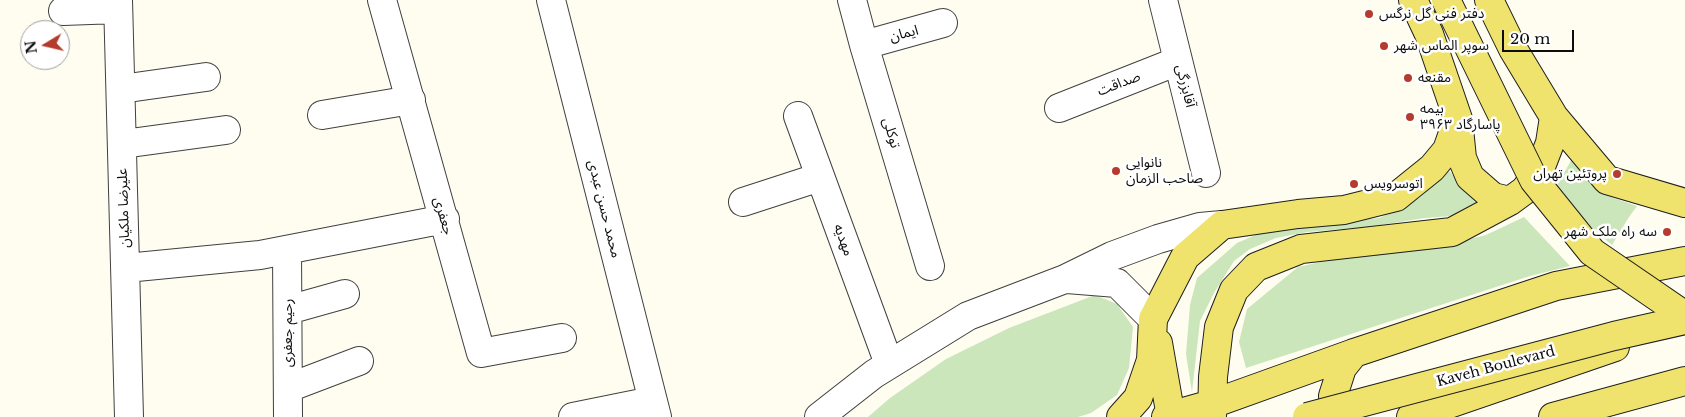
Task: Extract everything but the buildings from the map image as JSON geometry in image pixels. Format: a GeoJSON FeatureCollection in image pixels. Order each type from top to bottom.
{"type":"FeatureCollection","features":[{"type":"Feature","properties":{"kind":"main road"},"geometry":{"type":"LineString","coordinates":[[1413,0],[1429,34],[1458,119],[1462,158],[1470,177],[1492,197],[1510,200]]}},
{"type":"Feature","properties":{"kind":"main road"},"geometry":{"type":"LineString","coordinates":[[1411,417],[1620,345],[1680,319],[1678,311],[1592,252],[1534,180],[1446,0]]}},
{"type":"Feature","properties":{"kind":"main road"},"geometry":{"type":"LineString","coordinates":[[1489,0],[1513,49],[1554,118],[1607,180],[1685,203]]}},
{"type":"Feature","properties":{"kind":"main road"},"geometry":{"type":"LineString","coordinates":[[1212,411],[1219,326],[1234,290],[1256,267],[1301,249],[1452,232],[1525,190],[1540,169],[1550,144],[1554,118]]}},
{"type":"Feature","properties":{"kind":"main road"},"geometry":{"type":"LineString","coordinates":[[1121,417],[1138,398],[1151,360],[1154,319],[1185,257],[1222,225],[1298,214],[1344,210],[1396,197],[1432,168],[1447,150],[1458,119]]}},
{"type":"Feature","properties":{"kind":"main road"},"geometry":{"type":"LineString","coordinates":[[1154,319],[1169,416],[1212,411],[1354,353],[1556,286],[1685,261]]}},
{"type":"Feature","properties":{"kind":"main road","name":"Kaveh Boulevard"},"geometry":{"type":"LineString","coordinates":[[1307,417],[1680,319]]}},
{"type":"Feature","properties":{"kind":"main road"},"geometry":{"type":"LineString","coordinates":[[1338,417],[1333,396],[1342,368],[1354,353]]}},
{"type":"Feature","properties":{"kind":"main road"},"geometry":{"type":"LineString","coordinates":[[1553,417],[1685,381]]}},
{"type":"Feature","properties":{"kind":"street","name":"جعفری"},"geometry":{"type":"LineString","coordinates":[[382,0],[482,354],[562,338]]}},
{"type":"Feature","properties":{"kind":"street","name":"محمد حسن عبدی"},"geometry":{"type":"LineString","coordinates":[[551,0],[655,409]]}},
{"type":"Feature","properties":{"kind":"street","name":"توکلی"},"geometry":{"type":"LineString","coordinates":[[852,0],[930,266]]}},
{"type":"Feature","properties":{"kind":"street","name":"آقابزرگی"},"geometry":{"type":"LineString","coordinates":[[1162,0],[1206,173]]}},
{"type":"Feature","properties":{"kind":"street"},"geometry":{"type":"LineString","coordinates":[[63,11],[118,4]]}},
{"type":"Feature","properties":{"kind":"street","name":"علیرضا ملکیان"},"geometry":{"type":"LineString","coordinates":[[118,4],[129,417]]}},
{"type":"Feature","properties":{"kind":"street","name":"ایمان"},"geometry":{"type":"LineString","coordinates":[[864,45],[943,23]]}},
{"type":"Feature","properties":{"kind":"street","name":"صداقت"},"geometry":{"type":"LineString","coordinates":[[1060,108],[1178,61]]}},
{"type":"Feature","properties":{"kind":"street"},"geometry":{"type":"LineString","coordinates":[[121,89],[206,77]]}},
{"type":"Feature","properties":{"kind":"street"},"geometry":{"type":"LineString","coordinates":[[322,115],[411,100]]}},
{"type":"Feature","properties":{"kind":"street","name":"مهدیه"},"geometry":{"type":"LineString","coordinates":[[798,116],[889,364]]}},
{"type":"Feature","properties":{"kind":"street"},"geometry":{"type":"LineString","coordinates":[[123,144],[226,130]]}},
{"type":"Feature","properties":{"kind":"street"},"geometry":{"type":"LineString","coordinates":[[743,202],[820,177]]}},
{"type":"Feature","properties":{"kind":"street"},"geometry":{"type":"LineString","coordinates":[[126,268],[260,255],[445,219]]}},
{"type":"Feature","properties":{"kind":"street"},"geometry":{"type":"LineString","coordinates":[[819,417],[874,374],[968,316],[1065,279],[1112,256],[1158,239],[1200,227],[1222,225]]}},
{"type":"Feature","properties":{"kind":"street","name":"رحیم جعفری"},"geometry":{"type":"LineString","coordinates":[[288,250],[288,417]]}},
{"type":"Feature","properties":{"kind":"street"},"geometry":{"type":"LineString","coordinates":[[1065,279],[1117,283],[1154,319]]}},
{"type":"Feature","properties":{"kind":"street"},"geometry":{"type":"LineString","coordinates":[[288,310],[345,294]]}},
{"type":"Feature","properties":{"kind":"street"},"geometry":{"type":"LineString","coordinates":[[288,388],[359,361]]}},
{"type":"Feature","properties":{"kind":"street"},"geometry":{"type":"LineString","coordinates":[[574,417],[655,409]]}},
{"type":"Feature","properties":{"kind":"green space"},"geometry":{"type":"Polygon","coordinates":[[[1572,159],[1608,196],[1637,206],[1612,245],[1594,230],[1556,187],[1572,159]]]}},
{"type":"Feature","properties":{"kind":"green space"},"geometry":{"type":"Polygon","coordinates":[[[1446,167],[1462,186],[1493,203],[1476,212],[1452,216],[1425,218],[1368,227],[1307,232],[1276,238],[1250,249],[1234,261],[1214,293],[1200,321],[1192,392],[1186,354],[1190,305],[1197,278],[1237,243],[1265,231],[1379,218],[1405,207],[1422,196],[1439,179],[1446,167]]]}},
{"type":"Feature","properties":{"kind":"green space"},"geometry":{"type":"Polygon","coordinates":[[[1524,217],[1570,266],[1530,276],[1246,368],[1239,342],[1247,309],[1298,267],[1334,259],[1432,248],[1486,235],[1524,217]]]}},
{"type":"Feature","properties":{"kind":"green space"},"geometry":{"type":"Polygon","coordinates":[[[1095,295],[1117,304],[1133,327],[1129,368],[1117,395],[1091,413],[1078,417],[868,417],[890,398],[946,359],[1009,328],[1095,295]]]}},
{"type":"Feature","properties":{"kind":"place","name":"دفتر فنی گل نرگس"},"geometry":{"type":"Point","coordinates":[1369,14]}},
{"type":"Feature","properties":{"kind":"place","name":"سوپر الماس شهر"},"geometry":{"type":"Point","coordinates":[1384,46]}},
{"type":"Feature","properties":{"kind":"place","name":"مقنعه"},"geometry":{"type":"Point","coordinates":[1408,78]}},
{"type":"Feature","properties":{"kind":"place","name":"بیمه پاسارگاد ۳۹۶۳"},"geometry":{"type":"Point","coordinates":[1410,117]}},
{"type":"Feature","properties":{"kind":"place","name":"نانوایی صاحب الزمان"},"geometry":{"type":"Point","coordinates":[1116,171]}},
{"type":"Feature","properties":{"kind":"place","name":"پروتئین تهران"},"geometry":{"type":"Point","coordinates":[1617,174]}},
{"type":"Feature","properties":{"kind":"place","name":"اتوسرویس"},"geometry":{"type":"Point","coordinates":[1354,184]}},
{"type":"Feature","properties":{"kind":"place","name":"سه راه ملک شهر"},"geometry":{"type":"Point","coordinates":[1667,232]}}]}
